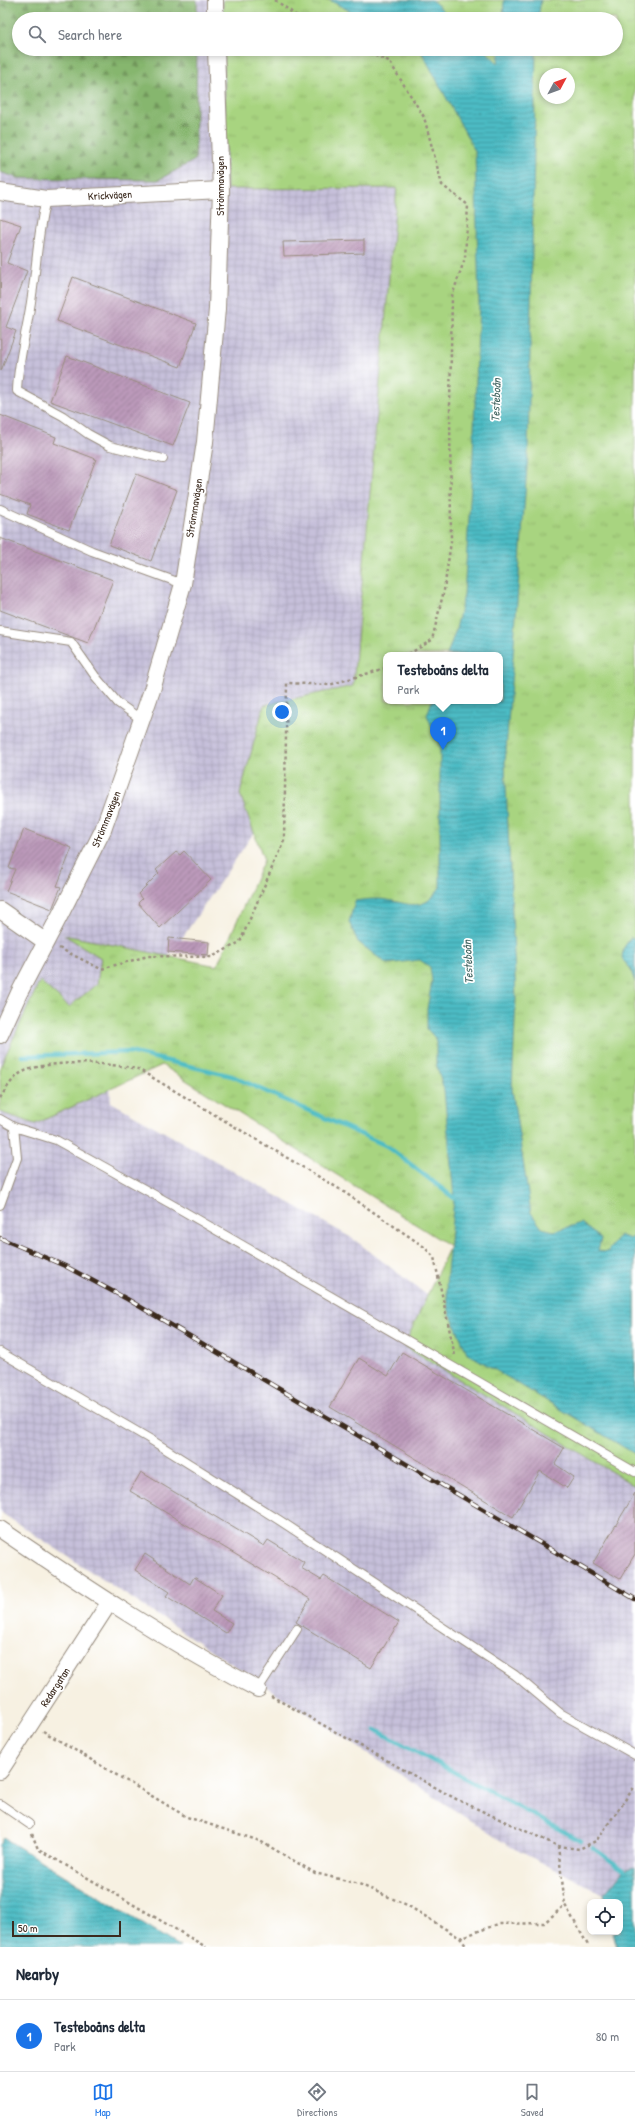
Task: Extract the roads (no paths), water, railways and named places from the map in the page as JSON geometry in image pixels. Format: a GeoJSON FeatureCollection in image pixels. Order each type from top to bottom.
{"type":"FeatureCollection","features":[{"type":"Feature","properties":{"kind":"street"},"geometry":{"type":"LineString","coordinates":[[215,0],[215,12]]}},
{"type":"Feature","properties":{"kind":"street","name":"Strömmavägen"},"geometry":{"type":"LineString","coordinates":[[0,1035],[19,993],[103,830],[142,720],[182,584],[205,442],[217,308],[221,190],[216,56]]}},
{"type":"Feature","properties":{"kind":"street","name":"Krickvägen"},"geometry":{"type":"LineString","coordinates":[[0,192],[46,199],[221,190]]}},
{"type":"Feature","properties":{"kind":"street"},"geometry":{"type":"LineString","coordinates":[[0,910],[46,942]]}},
{"type":"Feature","properties":{"kind":"street"},"geometry":{"type":"LineString","coordinates":[[0,1529],[109,1603],[222,1670],[258,1689]]}},
{"type":"Feature","properties":{"kind":"street","name":"Redargatan"},"geometry":{"type":"LineString","coordinates":[[0,1771],[109,1603]]}},
{"type":"Feature","properties":{"kind":"lane"},"geometry":{"type":"LineString","coordinates":[[46,199],[41,216],[32,296],[18,369],[17,391],[63,416],[88,434],[110,446],[163,459]]}},
{"type":"Feature","properties":{"kind":"lane"},"geometry":{"type":"LineString","coordinates":[[0,509],[92,551],[182,584]]}},
{"type":"Feature","properties":{"kind":"lane"},"geometry":{"type":"LineString","coordinates":[[0,631],[71,642],[95,676],[118,703],[142,720]]}},
{"type":"Feature","properties":{"kind":"lane"},"geometry":{"type":"LineString","coordinates":[[0,1119],[14,1127],[56,1140],[171,1204],[635,1472]]}},
{"type":"Feature","properties":{"kind":"lane"},"geometry":{"type":"LineString","coordinates":[[0,1205],[17,1158],[14,1127]]}},
{"type":"Feature","properties":{"kind":"lane"},"geometry":{"type":"LineString","coordinates":[[0,1352],[148,1438],[279,1520],[515,1675],[560,1713],[635,1755]]}},
{"type":"Feature","properties":{"kind":"lane"},"geometry":{"type":"LineString","coordinates":[[258,1689],[297,1629]]}},
{"type":"Feature","properties":{"kind":"lane"},"geometry":{"type":"LineString","coordinates":[[0,1804],[29,1824]]}},
{"type":"Feature","properties":{"kind":"water"},"geometry":{"type":"Polygon","coordinates":[[[329,0],[432,0],[445,12],[352,12],[329,0]]]}},
{"type":"Feature","properties":{"kind":"water"},"geometry":{"type":"Polygon","coordinates":[[[504,0],[541,0],[539,12],[503,12],[504,0]]]}},
{"type":"Feature","properties":{"kind":"water","name":"Testeboån"},"geometry":{"type":"Polygon","coordinates":[[[424,56],[491,56],[498,63],[499,56],[536,56],[528,454],[505,764],[516,998],[512,1089],[531,1213],[542,1228],[554,1231],[581,1223],[601,1239],[598,1251],[607,1252],[620,1235],[630,1239],[635,1236],[635,1454],[467,1353],[449,1311],[446,1284],[454,1198],[444,1090],[436,1063],[436,1039],[427,1029],[427,1009],[432,981],[430,967],[420,960],[387,964],[358,942],[349,922],[355,901],[378,899],[412,905],[419,904],[426,902],[440,887],[440,747],[427,715],[431,704],[503,704],[503,652],[448,652],[456,629],[464,595],[473,455],[479,304],[475,151],[424,56]]]}},
{"type":"Feature","properties":{"kind":"water"},"geometry":{"type":"Polygon","coordinates":[[[631,937],[635,939],[635,982],[630,968],[622,959],[623,949],[631,937]]]}},
{"type":"Feature","properties":{"kind":"water"},"geometry":{"type":"Polygon","coordinates":[[[4,1838],[180,1947],[0,1947],[0,1845],[4,1838]]]}},
{"type":"Feature","properties":{"kind":"water"},"geometry":{"type":"Polygon","coordinates":[[[635,1867],[635,1947],[617,1947],[614,1935],[623,1935],[623,1899],[605,1899],[604,1894],[624,1870],[635,1867]]]}},
{"type":"Feature","properties":{"kind":"waterway"},"geometry":{"type":"LineString","coordinates":[[23,1056],[129,1052],[232,1076],[387,1146],[454,1198]]}},
{"type":"Feature","properties":{"kind":"waterway"},"geometry":{"type":"LineString","coordinates":[[376,1730],[581,1841]]}},
{"type":"Feature","properties":{"kind":"waterway"},"geometry":{"type":"LineString","coordinates":[[593,1848],[624,1870]]}},
{"type":"Feature","properties":{"kind":"railway"},"geometry":{"type":"LineString","coordinates":[[0,1238],[65,1266],[127,1299],[635,1599]]}},
{"type":"Feature","properties":{"kind":"place","name":"Testeboåns delta"},"geometry":{"type":"Point","coordinates":[443,750]}}]}
